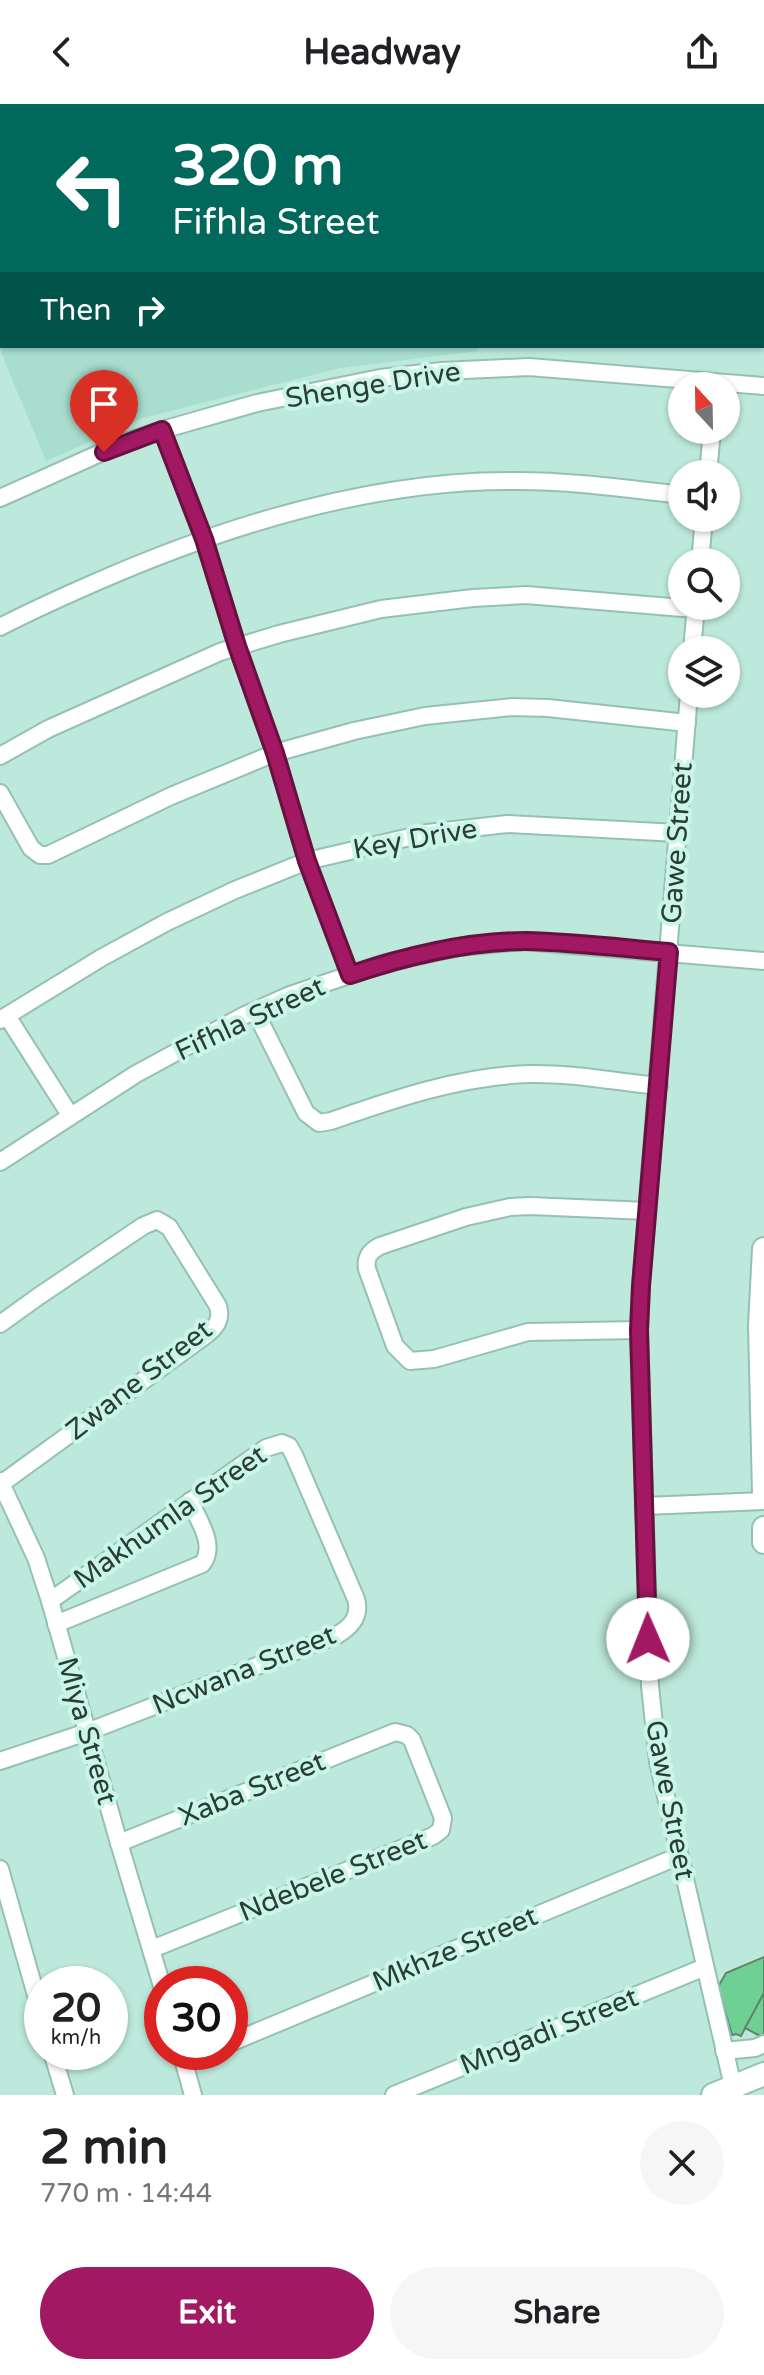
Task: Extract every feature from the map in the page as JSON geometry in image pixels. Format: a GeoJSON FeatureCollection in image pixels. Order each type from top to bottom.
{"type":"FeatureCollection","features":[{"type":"Feature","properties":{"kind":"main road"},"geometry":{"type":"LineString","coordinates":[[764,1249],[760,1325],[764,1493]]}},
{"type":"Feature","properties":{"kind":"main road"},"geometry":{"type":"LineString","coordinates":[[764,1528],[764,1542]]}},
{"type":"Feature","properties":{"kind":"main road"},"geometry":{"type":"LineString","coordinates":[[727,2092],[763,2079]]}},
{"type":"Feature","properties":{"kind":"street","name":"Shenge Drive"},"geometry":{"type":"LineString","coordinates":[[0,498],[125,442],[162,430],[257,403],[380,378],[442,371],[529,367],[668,379]]}},
{"type":"Feature","properties":{"kind":"street","name":"Shenge Drive"},"geometry":{"type":"LineString","coordinates":[[740,384],[764,386]]}},
{"type":"Feature","properties":{"kind":"street"},"geometry":{"type":"LineString","coordinates":[[162,430],[204,539],[275,753],[307,861],[350,975]]}},
{"type":"Feature","properties":{"kind":"street"},"geometry":{"type":"LineString","coordinates":[[0,627],[141,563],[204,539],[362,496],[436,485],[519,481],[668,494]]}},
{"type":"Feature","properties":{"kind":"street"},"geometry":{"type":"LineString","coordinates":[[0,756],[48,729],[237,646],[381,609],[502,596],[554,596],[668,606]]}},
{"type":"Feature","properties":{"kind":"street"},"geometry":{"type":"LineString","coordinates":[[0,793],[31,848],[40,855],[48,855],[171,796],[275,753],[354,731],[425,716],[512,707],[586,711],[687,723]]}},
{"type":"Feature","properties":{"kind":"street","name":"Gawe Street"},"geometry":{"type":"LineString","coordinates":[[688,708],[639,1330],[654,1737],[724,2051],[727,2092]]}},
{"type":"Feature","properties":{"kind":"street","name":"Key Drive"},"geometry":{"type":"LineString","coordinates":[[3,1018],[167,922],[307,861],[427,833],[507,824],[678,833]]}},
{"type":"Feature","properties":{"kind":"street","name":"Fifhla Street"},"geometry":{"type":"LineString","coordinates":[[0,1162],[136,1074],[255,1011],[290,995],[385,963],[459,947],[523,941],[764,961]]}},
{"type":"Feature","properties":{"kind":"street"},"geometry":{"type":"LineString","coordinates":[[255,1011],[306,1113],[319,1123],[401,1097],[496,1077],[546,1074],[659,1086]]}},
{"type":"Feature","properties":{"kind":"street"},"geometry":{"type":"LineString","coordinates":[[3,1018],[70,1115]]}},
{"type":"Feature","properties":{"kind":"street"},"geometry":{"type":"LineString","coordinates":[[639,1330],[528,1332],[429,1361],[410,1361],[395,1346],[367,1269],[368,1256],[380,1246],[499,1208],[530,1206],[647,1211]]}},
{"type":"Feature","properties":{"kind":"street","name":"Zwane Street"},"geometry":{"type":"LineString","coordinates":[[0,1324],[143,1226],[157,1220],[169,1227],[220,1314],[217,1326],[1,1482]]}},
{"type":"Feature","properties":{"kind":"street","name":"Makhumla Street"},"geometry":{"type":"LineString","coordinates":[[50,1601],[266,1448],[282,1443],[291,1449]]}},
{"type":"Feature","properties":{"kind":"street","name":"Ncwana Street"},"geometry":{"type":"LineString","coordinates":[[0,1761],[87,1732],[337,1635],[355,1621],[358,1611],[356,1599],[291,1449]]}},
{"type":"Feature","properties":{"kind":"street","name":"Miya Street"},"geometry":{"type":"LineString","coordinates":[[1,1482],[36,1558],[50,1601],[157,1966]]}},
{"type":"Feature","properties":{"kind":"street"},"geometry":{"type":"LineString","coordinates":[[56,1624],[197,1568],[204,1562],[208,1545],[190,1501]]}},
{"type":"Feature","properties":{"kind":"street"},"geometry":{"type":"LineString","coordinates":[[645,1506],[764,1501]]}},
{"type":"Feature","properties":{"kind":"street","name":"Ndebele Street"},"geometry":{"type":"LineString","coordinates":[[152,1949],[438,1833],[443,1818],[412,1740],[399,1732],[386,1734]]}},
{"type":"Feature","properties":{"kind":"street","name":"Xaba Street"},"geometry":{"type":"LineString","coordinates":[[119,1843],[386,1734]]}},
{"type":"Feature","properties":{"kind":"street","name":"Mkhze Street"},"geometry":{"type":"LineString","coordinates":[[248,2036],[679,1856]]}},
{"type":"Feature","properties":{"kind":"street"},"geometry":{"type":"LineString","coordinates":[[0,1869],[28,1966]]}},
{"type":"Feature","properties":{"kind":"street","name":"Mngadi Street"},"geometry":{"type":"LineString","coordinates":[[394,2095],[705,1967]]}},
{"type":"Feature","properties":{"kind":"street"},"geometry":{"type":"LineString","coordinates":[[724,2051],[764,2044]]}},
{"type":"Feature","properties":{"kind":"street"},"geometry":{"type":"LineString","coordinates":[[57,2070],[65,2095]]}},
{"type":"Feature","properties":{"kind":"street"},"geometry":{"type":"LineString","coordinates":[[186,2070],[193,2095]]}},
{"type":"Feature","properties":{"kind":"shaded area"},"geometry":{"type":"Polygon","coordinates":[[[477,348],[478,351],[340,368],[143,418],[46,461],[0,350],[477,348]]]}},
{"type":"Feature","properties":{"kind":"building"},"geometry":{"type":"Polygon","coordinates":[[[764,1957],[764,1993],[741,2036],[732,2035],[718,1987],[726,1973],[764,1957]]]}},
{"type":"Feature","properties":{"kind":"building"},"geometry":{"type":"Polygon","coordinates":[[[764,1993],[764,2038],[745,2028],[764,1993]]]}},
{"type":"Feature","properties":{"kind":"route"},"geometry":{"type":"LineString","coordinates":[[104,452],[162,430],[204,539],[275,753],[307,861],[350,975],[385,963],[459,947],[523,941],[669,952],[639,1330],[648,1639]]}}]}
